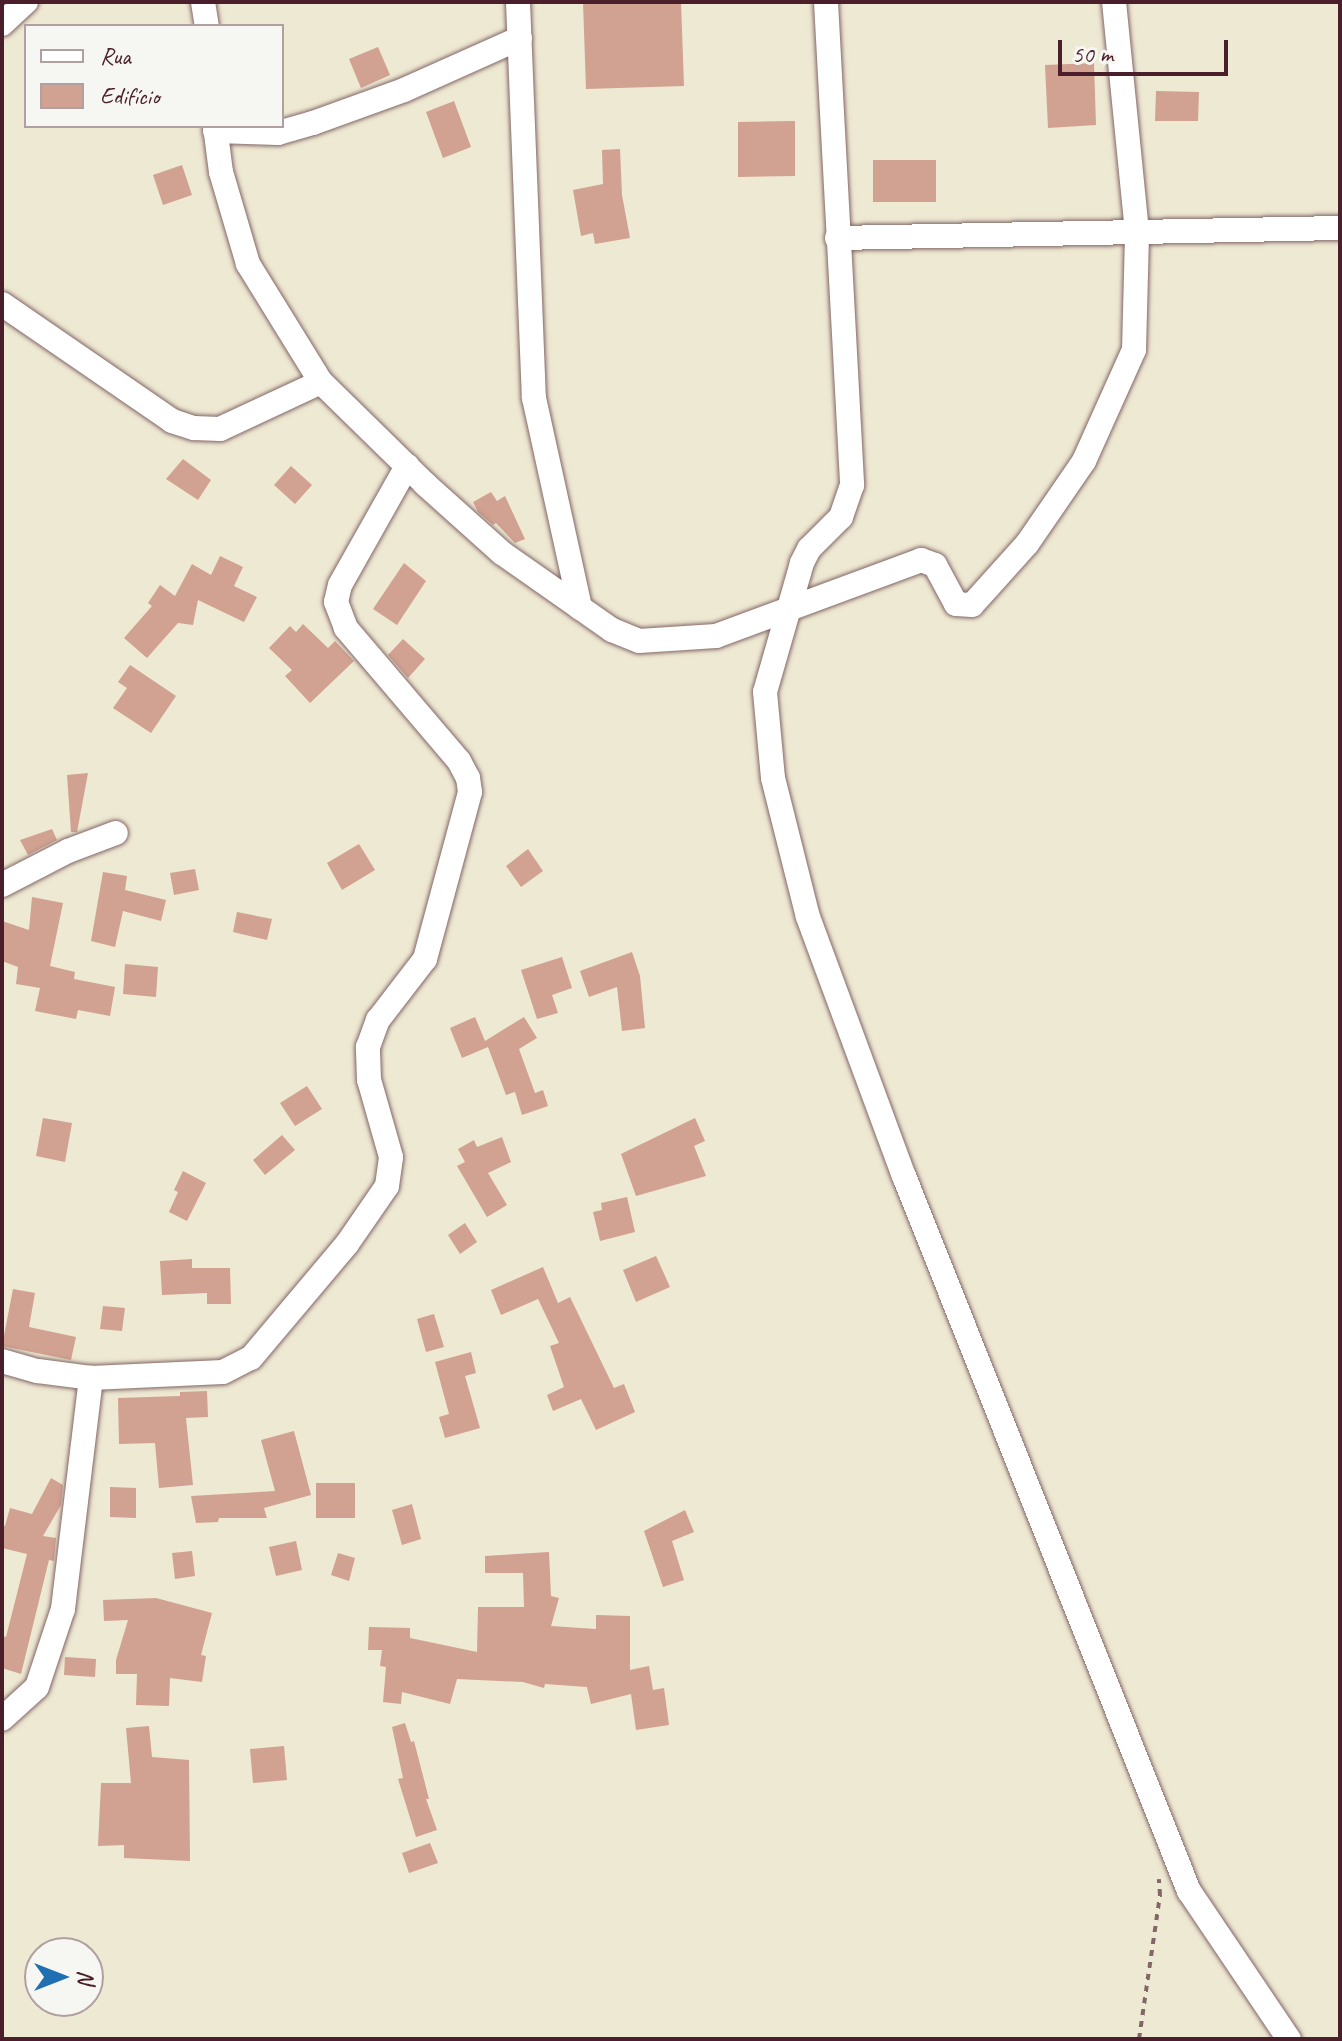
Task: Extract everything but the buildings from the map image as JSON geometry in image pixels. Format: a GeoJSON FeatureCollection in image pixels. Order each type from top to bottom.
{"type":"FeatureCollection","features":[{"type":"Feature","properties":{"kind":"street"},"geometry":{"type":"LineString","coordinates":[[2,24],[26,2]]}},
{"type":"Feature","properties":{"kind":"street"},"geometry":{"type":"LineString","coordinates":[[203,2],[207,24]]}},
{"type":"Feature","properties":{"kind":"street"},"geometry":{"type":"LineString","coordinates":[[518,2],[534,398],[580,608]]}},
{"type":"Feature","properties":{"kind":"street"},"geometry":{"type":"LineString","coordinates":[[826,2],[852,485],[841,517],[809,549],[802,563],[765,692],[773,778],[808,917],[904,1176],[1189,1891],[1289,2039]]}},
{"type":"Feature","properties":{"kind":"street"},"geometry":{"type":"LineString","coordinates":[[520,38],[404,90],[313,123],[278,133],[215,129],[221,172],[248,264],[321,382],[502,553],[612,630],[639,641],[716,636],[788,611],[859,580],[921,560],[935,565],[956,604],[972,605],[1027,544],[1084,461],[1130,362],[1136,336],[1137,232],[1114,2]]}},
{"type":"Feature","properties":{"kind":"street"},"geometry":{"type":"LineString","coordinates":[[837,238],[1340,228]]}},
{"type":"Feature","properties":{"kind":"street"},"geometry":{"type":"LineString","coordinates":[[2,304],[172,421],[194,428],[220,429],[321,382]]}},
{"type":"Feature","properties":{"kind":"street"},"geometry":{"type":"LineString","coordinates":[[2,1361],[38,1371],[91,1378],[223,1372],[251,1358],[347,1244],[387,1186],[391,1157],[369,1080],[368,1047],[378,1020],[425,959],[470,792],[468,778],[459,761],[346,628],[336,602],[340,585],[407,466]]}},
{"type":"Feature","properties":{"kind":"street"},"geometry":{"type":"LineString","coordinates":[[2,885],[68,851],[116,833]]}},
{"type":"Feature","properties":{"kind":"street"},"geometry":{"type":"LineString","coordinates":[[2,1719],[37,1687],[63,1609],[91,1378]]}},
{"type":"Feature","properties":{"kind":"path"},"geometry":{"type":"LineString","coordinates":[[1139,2039],[1160,1895],[1158,1865]]}}]}
